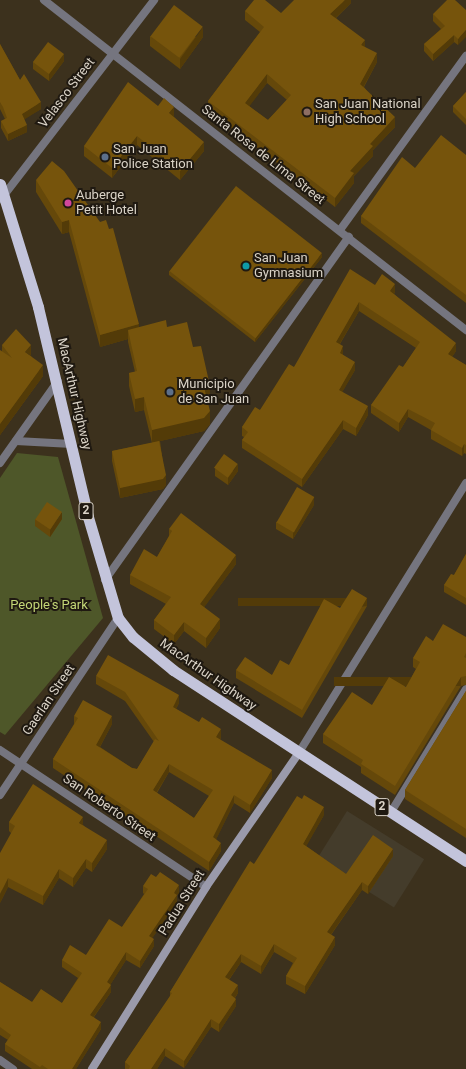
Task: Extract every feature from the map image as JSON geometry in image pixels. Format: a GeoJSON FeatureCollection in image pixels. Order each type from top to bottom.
{"type":"FeatureCollection","features":[{"type":"Feature","properties":{"kind":"highway","name":"MacArthur Highway"},"geometry":{"type":"LineString","coordinates":[[0,184],[2,198],[58,380],[105,580],[118,618],[133,637],[173,670],[298,754],[466,861]]}},
{"type":"Feature","properties":{"kind":"main road","name":"Padua Street"},"geometry":{"type":"LineString","coordinates":[[92,1069],[206,887],[298,754]]}},
{"type":"Feature","properties":{"kind":"street","name":"Santa Rosa de Lima Street"},"geometry":{"type":"LineString","coordinates":[[44,0],[466,330]]}},
{"type":"Feature","properties":{"kind":"street","name":"Velasco Street"},"geometry":{"type":"LineString","coordinates":[[2,198],[154,0]]}},
{"type":"Feature","properties":{"kind":"street"},"geometry":{"type":"LineString","coordinates":[[340,230],[466,56]]}},
{"type":"Feature","properties":{"kind":"street"},"geometry":{"type":"LineString","coordinates":[[105,580],[349,237]]}},
{"type":"Feature","properties":{"kind":"street"},"geometry":{"type":"LineString","coordinates":[[0,463],[58,380]]}},
{"type":"Feature","properties":{"kind":"street"},"geometry":{"type":"LineString","coordinates":[[16,441],[72,444]]}},
{"type":"Feature","properties":{"kind":"street"},"geometry":{"type":"LineString","coordinates":[[298,754],[466,482]]}},
{"type":"Feature","properties":{"kind":"street","name":"Gaerlan Street"},"geometry":{"type":"LineString","coordinates":[[0,795],[118,618]]}},
{"type":"Feature","properties":{"kind":"street"},"geometry":{"type":"LineString","coordinates":[[391,812],[463,701],[466,688]]}},
{"type":"Feature","properties":{"kind":"street","name":"San Roberto Street"},"geometry":{"type":"LineString","coordinates":[[0,750],[206,887]]}},
{"type":"Feature","properties":{"kind":"street"},"geometry":{"type":"LineString","coordinates":[[0,1060],[13,1069]]}},
{"type":"Feature","properties":{"kind":"shaded area"},"geometry":{"type":"Polygon","coordinates":[[[347,811],[424,859],[394,908],[317,859],[347,811]]]}},
{"type":"Feature","properties":{"kind":"green space","name":"People's Park"},"geometry":{"type":"Polygon","coordinates":[[[17,453],[58,457],[103,618],[5,735],[0,732],[0,478],[17,453]]]}},
{"type":"Feature","properties":{"kind":"building","name":"San Juan National High School"},"geometry":{"type":"Polygon","coordinates":[[[254,0],[265,0],[281,13],[294,0],[345,0],[330,14],[365,40],[361,45],[377,53],[360,84],[395,117],[370,144],[373,146],[350,171],[354,173],[335,198],[208,101],[264,27],[245,11],[254,0]],[[267,74],[245,103],[268,120],[291,95],[267,74]]]}},
{"type":"Feature","properties":{"kind":"building"},"geometry":{"type":"Polygon","coordinates":[[[447,0],[455,0],[466,10],[466,30],[458,39],[454,35],[433,54],[424,44],[445,26],[433,14],[447,0]]]}},
{"type":"Feature","properties":{"kind":"building"},"geometry":{"type":"Polygon","coordinates":[[[174,5],[203,27],[179,58],[151,36],[174,5]]]}},
{"type":"Feature","properties":{"kind":"building"},"geometry":{"type":"Polygon","coordinates":[[[48,42],[64,54],[49,74],[33,62],[48,42]]]}},
{"type":"Feature","properties":{"kind":"building"},"geometry":{"type":"Polygon","coordinates":[[[0,44],[20,80],[24,74],[41,102],[22,114],[27,125],[8,134],[1,121],[7,118],[0,102],[0,44]]]}},
{"type":"Feature","properties":{"kind":"building"},"geometry":{"type":"Polygon","coordinates":[[[128,82],[158,106],[164,98],[174,107],[169,113],[204,142],[180,171],[137,136],[112,168],[84,146],[128,82]]]}},
{"type":"Feature","properties":{"kind":"building"},"geometry":{"type":"Polygon","coordinates":[[[466,92],[466,119],[453,106],[466,92]]]}},
{"type":"Feature","properties":{"kind":"building"},"geometry":{"type":"Polygon","coordinates":[[[441,135],[466,155],[466,295],[361,216],[402,157],[415,168],[441,135]]]}},
{"type":"Feature","properties":{"kind":"building"},"geometry":{"type":"Polygon","coordinates":[[[52,161],[64,171],[100,222],[106,220],[109,229],[113,228],[139,324],[100,335],[69,220],[62,222],[36,180],[52,161]]]}},
{"type":"Feature","properties":{"kind":"building","name":"San Juan Gymnasium"},"geometry":{"type":"Polygon","coordinates":[[[236,186],[322,253],[255,338],[170,271],[236,186]]]}},
{"type":"Feature","properties":{"kind":"building"},"geometry":{"type":"Polygon","coordinates":[[[350,269],[375,285],[382,274],[395,284],[390,291],[456,343],[448,354],[466,365],[466,445],[464,444],[462,448],[431,430],[435,423],[408,409],[399,423],[371,405],[399,365],[403,367],[420,342],[359,302],[336,342],[343,346],[340,353],[355,362],[339,390],[368,406],[356,428],[343,420],[302,479],[242,440],[248,432],[242,427],[255,407],[260,410],[289,364],[294,367],[350,269]]]}},
{"type":"Feature","properties":{"kind":"building","name":"Municipio de San Juan"},"geometry":{"type":"Polygon","coordinates":[[[166,320],[167,327],[187,322],[193,347],[201,346],[210,386],[204,387],[210,411],[204,418],[152,430],[144,397],[135,399],[129,373],[137,371],[128,330],[166,320]]]}},
{"type":"Feature","properties":{"kind":"building"},"geometry":{"type":"Polygon","coordinates":[[[16,329],[31,345],[25,352],[43,365],[0,424],[0,350],[12,358],[2,345],[16,329]]]}},
{"type":"Feature","properties":{"kind":"building"},"geometry":{"type":"Polygon","coordinates":[[[159,441],[166,475],[163,479],[120,488],[112,451],[159,441]]]}},
{"type":"Feature","properties":{"kind":"building"},"geometry":{"type":"Polygon","coordinates":[[[224,454],[238,464],[228,478],[214,468],[224,454]]]}},
{"type":"Feature","properties":{"kind":"building"},"geometry":{"type":"Polygon","coordinates":[[[297,487],[314,497],[294,533],[276,523],[297,487]]]}},
{"type":"Feature","properties":{"kind":"building"},"geometry":{"type":"Polygon","coordinates":[[[47,502],[62,512],[50,529],[35,519],[47,502]]]}},
{"type":"Feature","properties":{"kind":"building"},"geometry":{"type":"Polygon","coordinates":[[[181,513],[236,555],[200,604],[220,619],[206,638],[184,622],[174,635],[154,620],[171,597],[130,575],[144,549],[157,557],[172,531],[169,529],[181,513]]]}},
{"type":"Feature","properties":{"kind":"building"},"geometry":{"type":"Polygon","coordinates":[[[466,554],[466,598],[444,585],[451,574],[454,575],[466,554]]]}},
{"type":"Feature","properties":{"kind":"building"},"geometry":{"type":"Polygon","coordinates":[[[352,589],[367,598],[302,710],[236,670],[245,657],[272,675],[280,660],[289,665],[324,599],[340,608],[352,589]]]}},
{"type":"Feature","properties":{"kind":"building"},"geometry":{"type":"Polygon","coordinates":[[[443,624],[466,637],[466,653],[464,657],[466,658],[466,676],[461,677],[395,786],[361,764],[363,760],[323,734],[352,692],[372,705],[389,677],[406,687],[420,662],[413,658],[426,636],[433,641],[443,624]]]}},
{"type":"Feature","properties":{"kind":"building"},"geometry":{"type":"Polygon","coordinates":[[[108,655],[179,695],[173,707],[199,722],[202,717],[221,729],[216,737],[272,770],[250,805],[234,795],[213,837],[221,843],[209,862],[53,759],[78,718],[74,716],[83,700],[112,716],[96,745],[132,768],[137,769],[155,739],[159,741],[125,692],[96,676],[108,655]],[[169,764],[153,790],[194,818],[213,790],[169,764]]]}},
{"type":"Feature","properties":{"kind":"building"},"geometry":{"type":"Polygon","coordinates":[[[466,691],[466,829],[405,790],[466,691]]]}},
{"type":"Feature","properties":{"kind":"building"},"geometry":{"type":"Polygon","coordinates":[[[33,784],[83,817],[79,823],[107,840],[92,863],[86,859],[73,878],[59,869],[43,896],[8,878],[0,894],[0,853],[15,826],[9,822],[33,784]]]}},
{"type":"Feature","properties":{"kind":"building"},"geometry":{"type":"Polygon","coordinates":[[[304,795],[324,807],[303,844],[346,874],[373,835],[393,849],[368,886],[362,882],[327,932],[335,937],[305,986],[286,976],[297,958],[274,944],[261,966],[241,954],[225,977],[238,985],[231,995],[236,999],[219,1024],[211,1019],[184,1061],[165,1048],[151,1069],[129,1069],[130,1066],[125,1062],[172,993],[170,992],[250,861],[254,864],[297,796],[302,799],[304,795]]]}},
{"type":"Feature","properties":{"kind":"building"},"geometry":{"type":"Polygon","coordinates":[[[160,872],[179,885],[174,893],[177,895],[149,936],[154,939],[140,961],[126,952],[107,982],[111,985],[90,1015],[101,1022],[72,1069],[48,1069],[42,1065],[40,1067],[5,1044],[11,1035],[0,1027],[0,982],[32,1002],[41,989],[62,1003],[82,973],[62,960],[70,945],[86,955],[109,919],[122,927],[148,889],[143,886],[151,874],[156,877],[160,872]]]}},
{"type":"Feature","properties":{"kind":"place","name":"San Juan National High School"},"geometry":{"type":"Point","coordinates":[307,112]}},
{"type":"Feature","properties":{"kind":"place","name":"San Juan Police Station"},"geometry":{"type":"Point","coordinates":[105,157]}},
{"type":"Feature","properties":{"kind":"place","name":"Auberge Petit Hotel"},"geometry":{"type":"Point","coordinates":[68,203]}},
{"type":"Feature","properties":{"kind":"place","name":"San Juan Gymnasium"},"geometry":{"type":"Point","coordinates":[246,266]}},
{"type":"Feature","properties":{"kind":"place","name":"Municipio de San Juan"},"geometry":{"type":"Point","coordinates":[170,392]}}]}
